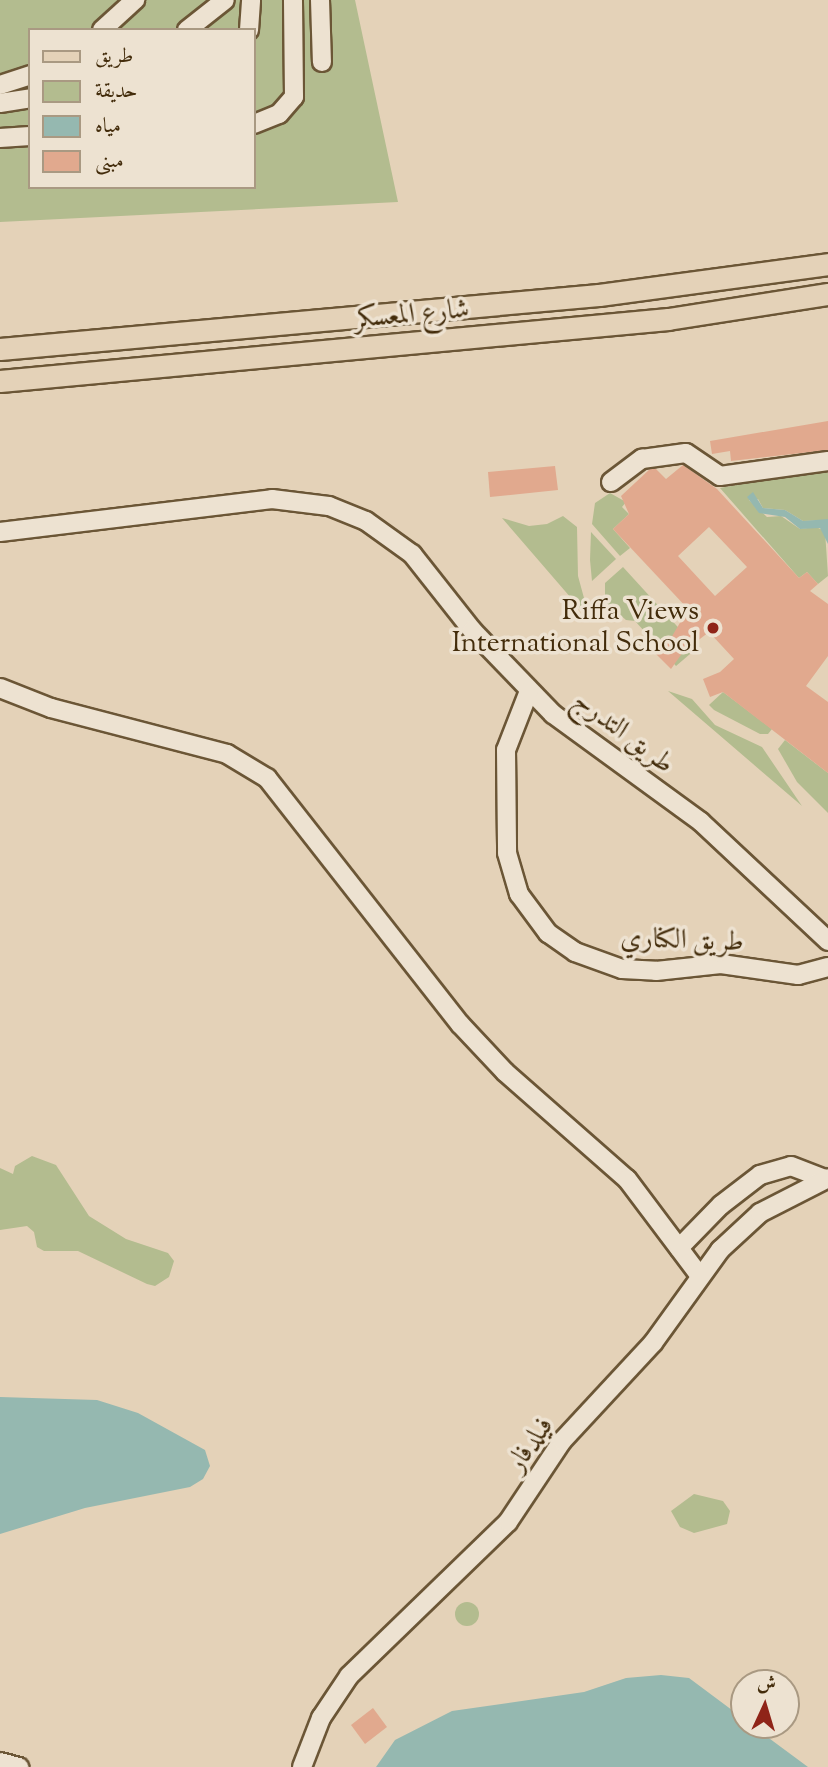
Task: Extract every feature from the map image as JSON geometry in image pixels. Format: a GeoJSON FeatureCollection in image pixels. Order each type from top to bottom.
{"type":"FeatureCollection","features":[{"type":"Feature","properties":{"kind":"main road","name":"شارع المعسكر"},"geometry":{"type":"LineString","coordinates":[[0,349],[599,295],[828,264]]}},
{"type":"Feature","properties":{"kind":"main road","name":"شارع المعسكر"},"geometry":{"type":"LineString","coordinates":[[0,382],[668,319],[828,294]]}},
{"type":"Feature","properties":{"kind":"street"},"geometry":{"type":"LineString","coordinates":[[104,28],[135,0]]}},
{"type":"Feature","properties":{"kind":"street"},"geometry":{"type":"LineString","coordinates":[[190,28],[225,0]]}},
{"type":"Feature","properties":{"kind":"street"},"geometry":{"type":"LineString","coordinates":[[249,28],[251,0]]}},
{"type":"Feature","properties":{"kind":"street"},"geometry":{"type":"LineString","coordinates":[[256,123],[279,114],[294,97],[293,0]]}},
{"type":"Feature","properties":{"kind":"street"},"geometry":{"type":"LineString","coordinates":[[320,0],[322,62]]}},
{"type":"Feature","properties":{"kind":"street"},"geometry":{"type":"LineString","coordinates":[[0,85],[28,76]]}},
{"type":"Feature","properties":{"kind":"street"},"geometry":{"type":"LineString","coordinates":[[0,103],[28,98]]}},
{"type":"Feature","properties":{"kind":"street"},"geometry":{"type":"LineString","coordinates":[[0,138],[28,136]]}},
{"type":"Feature","properties":{"kind":"street"},"geometry":{"type":"LineString","coordinates":[[611,482],[642,459],[686,453],[720,476],[828,461]]}},
{"type":"Feature","properties":{"kind":"street","name":"طريق التدرج"},"geometry":{"type":"LineString","coordinates":[[0,532],[252,500],[329,506],[366,521],[399,542],[529,691],[579,735],[701,822],[828,941]]}},
{"type":"Feature","properties":{"kind":"street"},"geometry":{"type":"LineString","coordinates":[[0,688],[43,706],[227,754],[267,778],[460,1024],[505,1072],[611,1163],[699,1275]]}},
{"type":"Feature","properties":{"kind":"street","name":"طريق الكناري"},"geometry":{"type":"LineString","coordinates":[[529,691],[506,750],[507,853],[519,894],[548,933],[590,960],[631,970],[721,964],[798,975],[828,967]]}},
{"type":"Feature","properties":{"kind":"street"},"geometry":{"type":"LineString","coordinates":[[679,1248],[721,1205],[761,1175],[791,1166],[826,1178]]}},
{"type":"Feature","properties":{"kind":"street","name":"فيلدفار"},"geometry":{"type":"LineString","coordinates":[[302,1767],[321,1718],[349,1676],[508,1522],[562,1441],[653,1343],[699,1275],[752,1219],[826,1178]]}},
{"type":"Feature","properties":{"kind":"street"},"geometry":{"type":"LineString","coordinates":[[0,1762],[19,1767]]}},
{"type":"Feature","properties":{"kind":"green space"},"geometry":{"type":"Polygon","coordinates":[[[0,0],[355,0],[398,202],[0,222],[0,0]]]}},
{"type":"Feature","properties":{"kind":"green space"},"geometry":{"type":"Polygon","coordinates":[[[820,470],[828,473],[828,520],[803,521],[785,510],[763,508],[758,499],[749,500],[767,517],[781,516],[800,529],[816,527],[825,531],[828,576],[818,584],[807,572],[799,578],[720,488],[820,470]]]}},
{"type":"Feature","properties":{"kind":"green space"},"geometry":{"type":"Polygon","coordinates":[[[610,493],[626,502],[622,507],[629,514],[613,529],[630,548],[620,556],[592,524],[595,503],[610,493]]]}},
{"type":"Feature","properties":{"kind":"green space"},"geometry":{"type":"Polygon","coordinates":[[[563,516],[577,527],[578,576],[590,620],[502,518],[529,526],[547,524],[563,516]]]}},
{"type":"Feature","properties":{"kind":"green space"},"geometry":{"type":"Polygon","coordinates":[[[591,532],[616,559],[592,581],[590,560],[591,532]]]}},
{"type":"Feature","properties":{"kind":"green space"},"geometry":{"type":"Polygon","coordinates":[[[623,567],[697,648],[676,666],[635,621],[626,620],[605,602],[605,583],[623,567]]]}},
{"type":"Feature","properties":{"kind":"green space"},"geometry":{"type":"Polygon","coordinates":[[[668,691],[692,699],[715,725],[762,747],[802,806],[668,691]]]}},
{"type":"Feature","properties":{"kind":"green space"},"geometry":{"type":"Polygon","coordinates":[[[723,692],[772,729],[768,734],[760,734],[714,710],[709,705],[723,692]]]}},
{"type":"Feature","properties":{"kind":"green space"},"geometry":{"type":"Polygon","coordinates":[[[785,740],[828,773],[828,813],[797,782],[778,749],[785,740]]]}},
{"type":"Feature","properties":{"kind":"green space"},"geometry":{"type":"Polygon","coordinates":[[[32,1156],[56,1165],[89,1216],[126,1239],[168,1253],[174,1261],[169,1277],[155,1286],[147,1284],[78,1251],[44,1251],[37,1247],[34,1232],[27,1226],[0,1230],[0,1168],[13,1174],[15,1166],[32,1156]]]}},
{"type":"Feature","properties":{"kind":"green space"},"geometry":{"type":"Polygon","coordinates":[[[694,1494],[723,1501],[730,1511],[727,1524],[694,1533],[680,1527],[671,1511],[694,1494]]]}},
{"type":"Feature","properties":{"kind":"green space"},"geometry":{"type":"Polygon","coordinates":[[[462,1602],[472,1602],[479,1609],[479,1619],[472,1626],[462,1626],[455,1619],[455,1609],[462,1602]]]}},
{"type":"Feature","properties":{"kind":"water"},"geometry":{"type":"Polygon","coordinates":[[[753,492],[763,508],[785,510],[803,521],[828,519],[828,544],[820,528],[800,529],[785,517],[759,513],[747,497],[753,492]]]}},
{"type":"Feature","properties":{"kind":"water"},"geometry":{"type":"Polygon","coordinates":[[[0,1397],[97,1400],[138,1413],[205,1450],[210,1466],[203,1479],[190,1487],[85,1508],[0,1534],[0,1397]]]}},
{"type":"Feature","properties":{"kind":"water"},"geometry":{"type":"Polygon","coordinates":[[[661,1675],[689,1678],[730,1709],[730,1739],[770,1739],[808,1767],[376,1767],[395,1740],[452,1711],[584,1692],[626,1678],[661,1675]]]}},
{"type":"Feature","properties":{"kind":"building"},"geometry":{"type":"Polygon","coordinates":[[[828,421],[828,450],[731,461],[730,451],[712,454],[710,441],[828,421]]]}},
{"type":"Feature","properties":{"kind":"building"},"geometry":{"type":"Polygon","coordinates":[[[683,465],[717,489],[799,578],[807,572],[818,584],[810,591],[828,604],[828,656],[806,686],[828,702],[828,773],[723,692],[710,697],[703,679],[720,672],[734,659],[709,632],[683,652],[671,669],[652,650],[671,638],[688,609],[613,529],[629,514],[621,496],[650,469],[656,469],[666,479],[683,465]],[[709,527],[678,556],[715,596],[747,567],[709,527]]]}},
{"type":"Feature","properties":{"kind":"building"},"geometry":{"type":"Polygon","coordinates":[[[555,466],[558,490],[490,497],[488,472],[555,466]]]}},
{"type":"Feature","properties":{"kind":"building"},"geometry":{"type":"Polygon","coordinates":[[[373,1708],[387,1727],[365,1744],[351,1725],[373,1708]]]}},
{"type":"Feature","properties":{"kind":"place","name":"Riffa Views International School"},"geometry":{"type":"Point","coordinates":[713,628]}}]}
